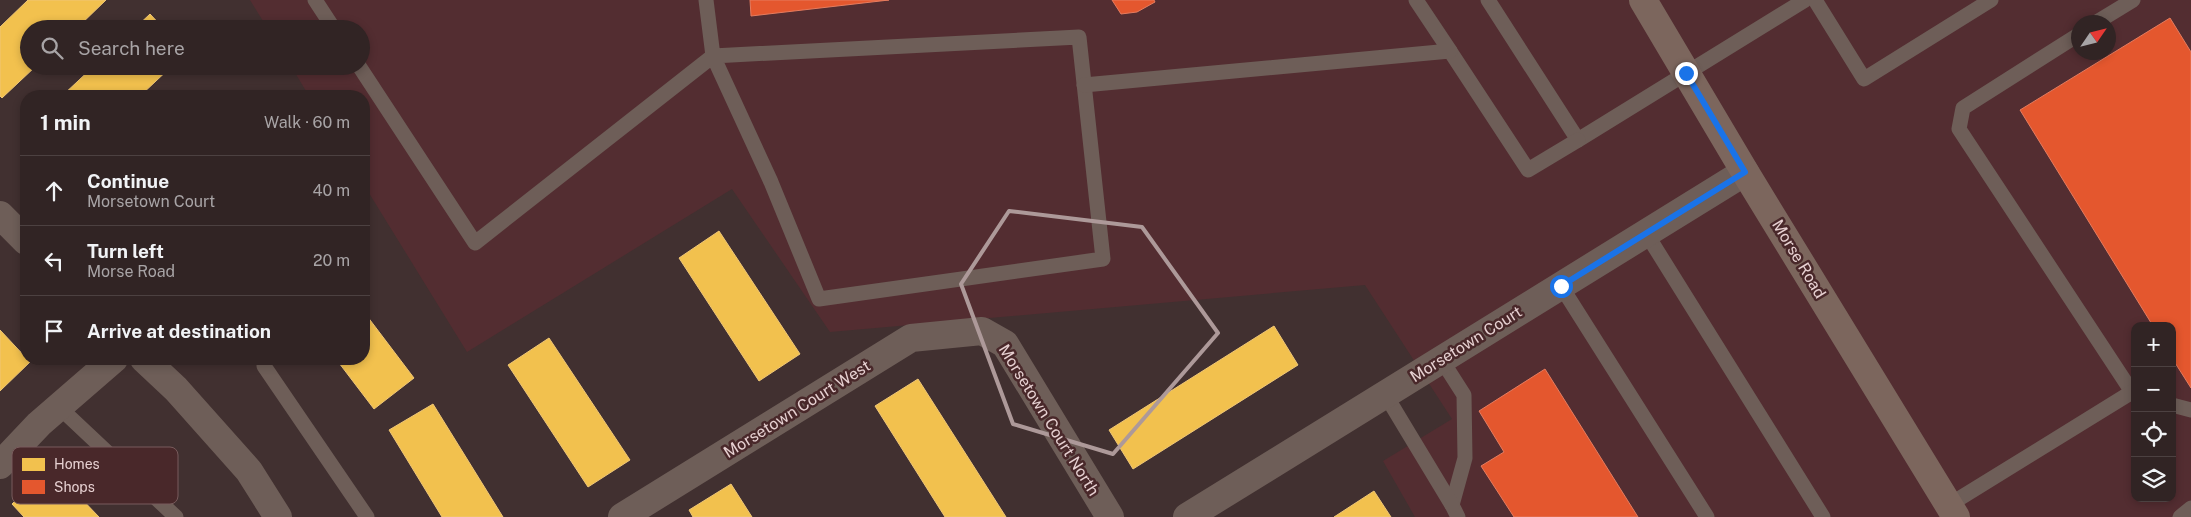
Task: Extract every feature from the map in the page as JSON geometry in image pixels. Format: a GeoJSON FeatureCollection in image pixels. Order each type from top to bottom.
{"type":"FeatureCollection","features":[{"type":"Feature","properties":{"kind":"main road","name":"Morse Road"},"geometry":{"type":"LineString","coordinates":[[1643,0],[1745,172],[1952,511]]}},
{"type":"Feature","properties":{"kind":"street","name":"Morsetown Court"},"geometry":{"type":"LineString","coordinates":[[1187,517],[1745,172]]}},
{"type":"Feature","properties":{"kind":"street"},"geometry":{"type":"LineString","coordinates":[[0,215],[20,236]]}},
{"type":"Feature","properties":{"kind":"street","name":"Morsetown Court West"},"geometry":{"type":"LineString","coordinates":[[622,517],[911,338],[982,331]]}},
{"type":"Feature","properties":{"kind":"street","name":"Morsetown Court North"},"geometry":{"type":"LineString","coordinates":[[982,331],[1005,344],[1110,517]]}},
{"type":"Feature","properties":{"kind":"street"},"geometry":{"type":"LineString","coordinates":[[17,447],[39,424],[107,365]]}},
{"type":"Feature","properties":{"kind":"street"},"geometry":{"type":"LineString","coordinates":[[150,365],[176,389],[249,471],[278,517]]}},
{"type":"Feature","properties":{"kind":"street"},"geometry":{"type":"LineString","coordinates":[[0,464],[12,452]]}},
{"type":"Feature","properties":{"kind":"lane"},"geometry":{"type":"LineString","coordinates":[[315,0],[328,20]]}},
{"type":"Feature","properties":{"kind":"lane"},"geometry":{"type":"LineString","coordinates":[[365,75],[475,244],[713,56],[1079,37],[1103,259],[819,299],[771,182],[713,56],[706,0]]}},
{"type":"Feature","properties":{"kind":"lane"},"geometry":{"type":"LineString","coordinates":[[1416,0],[1528,170],[1805,0]]}},
{"type":"Feature","properties":{"kind":"lane"},"geometry":{"type":"LineString","coordinates":[[1488,0],[1578,140]]}},
{"type":"Feature","properties":{"kind":"lane"},"geometry":{"type":"LineString","coordinates":[[1815,0],[1864,80],[1991,0]]}},
{"type":"Feature","properties":{"kind":"lane"},"geometry":{"type":"LineString","coordinates":[[2108,15],[2133,0]]}},
{"type":"Feature","properties":{"kind":"lane"},"geometry":{"type":"LineString","coordinates":[[2071,39],[1963,108],[1959,130],[2131,390]]}},
{"type":"Feature","properties":{"kind":"lane"},"geometry":{"type":"LineString","coordinates":[[1084,85],[1450,50]]}},
{"type":"Feature","properties":{"kind":"lane"},"geometry":{"type":"LineString","coordinates":[[1646,233],[1823,517]]}},
{"type":"Feature","properties":{"kind":"lane"},"geometry":{"type":"LineString","coordinates":[[1561,286],[1707,517]]}},
{"type":"Feature","properties":{"kind":"lane"},"geometry":{"type":"LineString","coordinates":[[1441,360],[1464,395],[1465,458],[1455,511]]}},
{"type":"Feature","properties":{"kind":"lane"},"geometry":{"type":"LineString","coordinates":[[264,366],[367,517]]}},
{"type":"Feature","properties":{"kind":"lane"},"geometry":{"type":"LineString","coordinates":[[1385,394],[1455,511]]}},
{"type":"Feature","properties":{"kind":"lane"},"geometry":{"type":"LineString","coordinates":[[1952,511],[2131,394]]}},
{"type":"Feature","properties":{"kind":"lane"},"geometry":{"type":"LineString","coordinates":[[2176,406],[2191,410]]}},
{"type":"Feature","properties":{"kind":"lane"},"geometry":{"type":"LineString","coordinates":[[59,407],[102,447]]}},
{"type":"Feature","properties":{"kind":"lane"},"geometry":{"type":"LineString","coordinates":[[162,504],[176,517]]}},
{"type":"Feature","properties":{"kind":"lane"},"geometry":{"type":"LineString","coordinates":[[2180,517],[2191,508]]}},
{"type":"Feature","properties":{"kind":"highlighted area"},"geometry":{"type":"Polygon","coordinates":[[[1009,211],[1142,227],[1218,333],[1113,454],[1013,424],[961,284],[1009,211]]]}},
{"type":"Feature","properties":{"kind":"shaded area"},"geometry":{"type":"Polygon","coordinates":[[[250,0],[2191,0],[2191,517],[1415,517],[1383,461],[1452,419],[1365,285],[830,332],[732,189],[467,352],[370,195],[370,90],[305,90],[296,75],[370,75],[370,20],[262,20],[250,0]]]}},
{"type":"Feature","properties":{"kind":"building: Homes"},"geometry":{"type":"Polygon","coordinates":[[[28,0],[106,0],[85,20],[20,20],[20,75],[26,75],[2,98],[0,96],[0,27],[28,0]]]}},
{"type":"Feature","properties":{"kind":"building: Homes"},"geometry":{"type":"Polygon","coordinates":[[[150,14],[156,20],[144,20],[150,14]]]}},
{"type":"Feature","properties":{"kind":"building: Homes"},"geometry":{"type":"Polygon","coordinates":[[[84,75],[162,75],[146,90],[68,90],[84,75]]]}},
{"type":"Feature","properties":{"kind":"building: Homes"},"geometry":{"type":"Polygon","coordinates":[[[719,231],[800,354],[759,381],[679,258],[719,231]]]}},
{"type":"Feature","properties":{"kind":"building: Homes"},"geometry":{"type":"Polygon","coordinates":[[[370,320],[414,378],[374,409],[341,365],[370,365],[370,320]]]}},
{"type":"Feature","properties":{"kind":"building: Homes"},"geometry":{"type":"Polygon","coordinates":[[[1274,326],[1298,365],[1133,469],[1109,430],[1274,326]]]}},
{"type":"Feature","properties":{"kind":"building: Homes"},"geometry":{"type":"Polygon","coordinates":[[[0,330],[20,351],[20,365],[27,365],[0,391],[0,330]]]}},
{"type":"Feature","properties":{"kind":"building: Homes"},"geometry":{"type":"Polygon","coordinates":[[[549,338],[630,460],[588,487],[508,365],[549,338]]]}},
{"type":"Feature","properties":{"kind":"building: Homes"},"geometry":{"type":"Polygon","coordinates":[[[918,379],[1006,517],[945,517],[875,406],[918,379]]]}},
{"type":"Feature","properties":{"kind":"building: Homes"},"geometry":{"type":"Polygon","coordinates":[[[433,404],[503,517],[442,517],[389,430],[433,404]]]}},
{"type":"Feature","properties":{"kind":"building: Homes"},"geometry":{"type":"Polygon","coordinates":[[[731,484],[752,517],[693,517],[689,510],[731,484]]]}},
{"type":"Feature","properties":{"kind":"building: Homes"},"geometry":{"type":"Polygon","coordinates":[[[1374,491],[1391,517],[1334,517],[1374,491]]]}},
{"type":"Feature","properties":{"kind":"building: Homes"},"geometry":{"type":"Polygon","coordinates":[[[12,504],[87,504],[99,517],[24,517],[12,504]]]}},
{"type":"Feature","properties":{"kind":"building: Shops"},"geometry":{"type":"Polygon","coordinates":[[[750,0],[889,0],[751,16],[750,0]]]}},
{"type":"Feature","properties":{"kind":"building: Shops"},"geometry":{"type":"Polygon","coordinates":[[[1112,0],[1154,0],[1155,2],[1137,12],[1121,14],[1112,0]]]}},
{"type":"Feature","properties":{"kind":"building: Shops"},"geometry":{"type":"Polygon","coordinates":[[[2170,18],[2191,52],[2191,388],[2176,364],[2176,322],[2151,322],[2020,110],[2102,60],[2116,60],[2116,51],[2170,18]]]}},
{"type":"Feature","properties":{"kind":"building: Shops"},"geometry":{"type":"Polygon","coordinates":[[[1545,369],[1638,517],[1514,517],[1481,466],[1504,452],[1479,411],[1545,369]]]}},
{"type":"Feature","properties":{"kind":"route"},"geometry":{"type":"LineString","coordinates":[[1561,286],[1745,172],[1686,73]]}}]}
